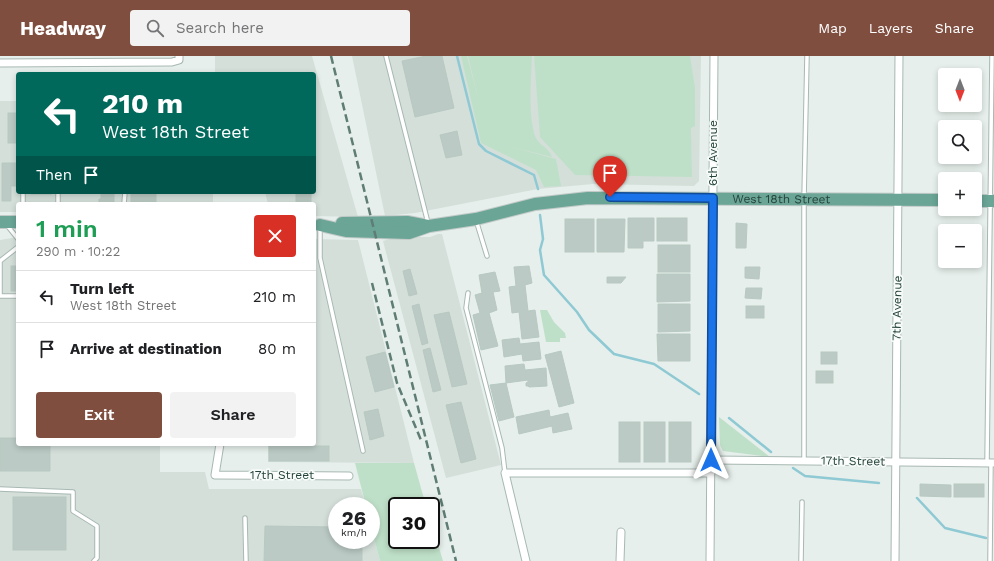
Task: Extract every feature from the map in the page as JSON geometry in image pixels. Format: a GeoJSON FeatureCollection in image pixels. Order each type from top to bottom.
{"type":"FeatureCollection","features":[{"type":"Feature","properties":{"kind":"main road","name":"West 18th Street"},"geometry":{"type":"LineString","coordinates":[[317,225],[346,230],[409,233],[429,226],[476,219],[550,201],[614,197],[938,200]]}},
{"type":"Feature","properties":{"kind":"main road"},"geometry":{"type":"LineString","coordinates":[[982,200],[992,201]]}},
{"type":"Feature","properties":{"kind":"main road"},"geometry":{"type":"LineString","coordinates":[[2,222],[16,222]]}},
{"type":"Feature","properties":{"kind":"street"},"geometry":{"type":"LineString","coordinates":[[0,56],[0,64],[172,62],[179,60],[179,56]]}},
{"type":"Feature","properties":{"kind":"street","name":"6th Avenue"},"geometry":{"type":"LineString","coordinates":[[710,561],[714,56]]}},
{"type":"Feature","properties":{"kind":"street","name":"7th Avenue"},"geometry":{"type":"LineString","coordinates":[[895,561],[899,56]]}},
{"type":"Feature","properties":{"kind":"street","name":"17th Street"},"geometry":{"type":"LineString","coordinates":[[220,446],[215,475],[349,476]]}},
{"type":"Feature","properties":{"kind":"street","name":"17th Street"},"geometry":{"type":"LineString","coordinates":[[711,460],[991,463]]}},
{"type":"Feature","properties":{"kind":"street"},"geometry":{"type":"LineString","coordinates":[[526,561],[506,473],[711,473]]}},
{"type":"Feature","properties":{"kind":"street"},"geometry":{"type":"LineString","coordinates":[[620,561],[621,532]]}},
{"type":"Feature","properties":{"kind":"lane"},"geometry":{"type":"LineString","coordinates":[[386,56],[429,226]]}},
{"type":"Feature","properties":{"kind":"lane"},"geometry":{"type":"LineString","coordinates":[[804,460],[804,199],[807,56]]}},
{"type":"Feature","properties":{"kind":"lane"},"geometry":{"type":"LineString","coordinates":[[990,561],[992,522],[989,223],[992,201],[992,56]]}},
{"type":"Feature","properties":{"kind":"lane"},"geometry":{"type":"LineString","coordinates":[[476,219],[487,256]]}},
{"type":"Feature","properties":{"kind":"lane"},"geometry":{"type":"LineString","coordinates":[[2,222],[16,237]]}},
{"type":"Feature","properties":{"kind":"lane"},"geometry":{"type":"LineString","coordinates":[[989,223],[994,223]]}},
{"type":"Feature","properties":{"kind":"lane"},"geometry":{"type":"LineString","coordinates":[[317,225],[320,258],[363,451]]}},
{"type":"Feature","properties":{"kind":"lane"},"geometry":{"type":"LineString","coordinates":[[16,249],[0,262],[0,296],[16,296]]}},
{"type":"Feature","properties":{"kind":"lane"},"geometry":{"type":"LineString","coordinates":[[468,293],[466,308],[502,448],[506,473]]}},
{"type":"Feature","properties":{"kind":"lane"},"geometry":{"type":"LineString","coordinates":[[0,489],[73,492],[73,511],[97,526],[97,558],[94,561]]}},
{"type":"Feature","properties":{"kind":"lane"},"geometry":{"type":"LineString","coordinates":[[801,561],[802,502]]}},
{"type":"Feature","properties":{"kind":"lane"},"geometry":{"type":"LineString","coordinates":[[246,518],[246,561]]}},
{"type":"Feature","properties":{"kind":"shaded area"},"geometry":{"type":"Polygon","coordinates":[[[215,56],[312,56],[358,217],[316,216],[316,202],[268,202],[266,194],[316,194],[316,72],[215,72],[215,56]]]}},
{"type":"Feature","properties":{"kind":"shaded area"},"geometry":{"type":"Polygon","coordinates":[[[352,56],[701,56],[699,181],[694,186],[593,184],[538,189],[415,213],[385,216],[352,56]]]}},
{"type":"Feature","properties":{"kind":"shaded area"},"geometry":{"type":"Polygon","coordinates":[[[0,101],[16,101],[16,194],[213,194],[213,202],[16,202],[16,212],[0,212],[0,101]]]}},
{"type":"Feature","properties":{"kind":"shaded area"},"geometry":{"type":"Polygon","coordinates":[[[442,234],[501,465],[446,478],[383,241],[396,237],[430,237],[442,234]]]}},
{"type":"Feature","properties":{"kind":"shaded area"},"geometry":{"type":"Polygon","coordinates":[[[16,237],[16,446],[160,446],[160,472],[205,472],[209,489],[361,489],[363,497],[328,497],[328,549],[377,549],[380,561],[0,561],[0,240],[16,237]]]}},
{"type":"Feature","properties":{"kind":"shaded area"},"geometry":{"type":"Polygon","coordinates":[[[316,239],[358,240],[414,463],[268,462],[268,446],[316,446],[316,239]]]}},
{"type":"Feature","properties":{"kind":"green space"},"geometry":{"type":"Polygon","coordinates":[[[461,56],[467,56],[478,98],[468,56],[532,56],[530,96],[531,117],[535,136],[549,151],[552,157],[504,145],[556,159],[561,186],[544,187],[536,170],[481,143],[461,56]]]}},
{"type":"Feature","properties":{"kind":"green space"},"geometry":{"type":"Polygon","coordinates":[[[534,56],[690,56],[695,88],[695,126],[691,128],[692,177],[575,175],[540,137],[534,56]]]}},
{"type":"Feature","properties":{"kind":"green space"},"geometry":{"type":"Polygon","coordinates":[[[540,310],[547,310],[554,322],[565,333],[566,338],[560,338],[560,342],[546,342],[540,310]]]}},
{"type":"Feature","properties":{"kind":"green space"},"geometry":{"type":"Polygon","coordinates":[[[719,417],[770,457],[723,451],[720,445],[719,417]]]}},
{"type":"Feature","properties":{"kind":"green space"},"geometry":{"type":"Polygon","coordinates":[[[355,463],[414,463],[423,497],[388,497],[388,549],[439,549],[443,561],[380,561],[377,549],[380,549],[380,497],[364,497],[355,463]]]}},
{"type":"Feature","properties":{"kind":"building"},"geometry":{"type":"Polygon","coordinates":[[[426,56],[442,56],[454,108],[415,117],[402,61],[426,56]]]}},
{"type":"Feature","properties":{"kind":"building"},"geometry":{"type":"Polygon","coordinates":[[[8,113],[16,113],[16,143],[8,143],[8,113]]]}},
{"type":"Feature","properties":{"kind":"building"},"geometry":{"type":"Polygon","coordinates":[[[457,131],[462,155],[446,158],[440,135],[457,131]]]}},
{"type":"Feature","properties":{"kind":"building"},"geometry":{"type":"Polygon","coordinates":[[[2,163],[16,163],[16,186],[11,186],[11,201],[2,201],[2,163]]]}},
{"type":"Feature","properties":{"kind":"building"},"geometry":{"type":"Polygon","coordinates":[[[101,194],[114,194],[114,202],[99,202],[99,199],[101,199],[101,194]]]}},
{"type":"Feature","properties":{"kind":"building"},"geometry":{"type":"Polygon","coordinates":[[[131,194],[156,194],[156,202],[131,202],[131,194]]]}},
{"type":"Feature","properties":{"kind":"building"},"geometry":{"type":"Polygon","coordinates":[[[296,194],[311,194],[311,202],[296,202],[296,194]]]}},
{"type":"Feature","properties":{"kind":"building"},"geometry":{"type":"Polygon","coordinates":[[[628,218],[654,218],[654,241],[643,241],[643,248],[628,248],[628,218]]]}},
{"type":"Feature","properties":{"kind":"building"},"geometry":{"type":"Polygon","coordinates":[[[657,218],[687,218],[687,241],[657,241],[657,218]]]}},
{"type":"Feature","properties":{"kind":"building"},"geometry":{"type":"Polygon","coordinates":[[[565,219],[594,219],[594,252],[565,252],[565,219]]]}},
{"type":"Feature","properties":{"kind":"building"},"geometry":{"type":"Polygon","coordinates":[[[597,219],[625,219],[624,252],[597,252],[597,219]]]}},
{"type":"Feature","properties":{"kind":"building"},"geometry":{"type":"Polygon","coordinates":[[[736,223],[747,224],[746,248],[736,248],[736,223]]]}},
{"type":"Feature","properties":{"kind":"building"},"geometry":{"type":"Polygon","coordinates":[[[658,245],[690,245],[690,272],[658,272],[658,245]]]}},
{"type":"Feature","properties":{"kind":"building"},"geometry":{"type":"Polygon","coordinates":[[[11,266],[16,266],[16,291],[11,291],[11,266]]]}},
{"type":"Feature","properties":{"kind":"building"},"geometry":{"type":"Polygon","coordinates":[[[529,266],[532,283],[525,285],[528,311],[535,310],[539,337],[522,339],[519,312],[512,313],[509,287],[516,286],[514,267],[529,266]]]}},
{"type":"Feature","properties":{"kind":"building"},"geometry":{"type":"Polygon","coordinates":[[[745,267],[760,267],[759,279],[745,278],[745,267]]]}},
{"type":"Feature","properties":{"kind":"building"},"geometry":{"type":"Polygon","coordinates":[[[410,269],[417,294],[409,296],[403,271],[410,269]]]}},
{"type":"Feature","properties":{"kind":"building"},"geometry":{"type":"Polygon","coordinates":[[[495,272],[500,291],[493,292],[497,310],[489,313],[498,346],[481,350],[473,315],[480,313],[475,295],[482,293],[479,275],[495,272]]]}},
{"type":"Feature","properties":{"kind":"building"},"geometry":{"type":"Polygon","coordinates":[[[657,274],[690,274],[690,301],[657,302],[657,274]]]}},
{"type":"Feature","properties":{"kind":"building"},"geometry":{"type":"Polygon","coordinates":[[[607,277],[626,277],[621,283],[607,283],[607,277]]]}},
{"type":"Feature","properties":{"kind":"building"},"geometry":{"type":"Polygon","coordinates":[[[746,288],[762,288],[761,299],[745,298],[746,288]]]}},
{"type":"Feature","properties":{"kind":"building"},"geometry":{"type":"Polygon","coordinates":[[[419,304],[428,343],[422,345],[412,306],[419,304]]]}},
{"type":"Feature","properties":{"kind":"building"},"geometry":{"type":"Polygon","coordinates":[[[658,304],[690,304],[690,331],[658,332],[658,304]]]}},
{"type":"Feature","properties":{"kind":"building"},"geometry":{"type":"Polygon","coordinates":[[[746,306],[764,306],[764,318],[746,318],[746,306]]]}},
{"type":"Feature","properties":{"kind":"building"},"geometry":{"type":"Polygon","coordinates":[[[449,312],[467,384],[452,387],[434,315],[449,312]]]}},
{"type":"Feature","properties":{"kind":"building"},"geometry":{"type":"Polygon","coordinates":[[[657,334],[690,334],[690,361],[658,361],[657,334]]]}},
{"type":"Feature","properties":{"kind":"building"},"geometry":{"type":"Polygon","coordinates":[[[519,338],[520,344],[539,342],[541,359],[523,361],[522,354],[504,357],[502,340],[519,338]]]}},
{"type":"Feature","properties":{"kind":"building"},"geometry":{"type":"Polygon","coordinates":[[[430,348],[441,390],[433,392],[423,350],[430,348]]]}},
{"type":"Feature","properties":{"kind":"building"},"geometry":{"type":"Polygon","coordinates":[[[561,351],[574,403],[559,407],[545,355],[561,351]]]}},
{"type":"Feature","properties":{"kind":"building"},"geometry":{"type":"Polygon","coordinates":[[[385,352],[394,387],[375,392],[366,357],[385,352]]]}},
{"type":"Feature","properties":{"kind":"building"},"geometry":{"type":"Polygon","coordinates":[[[821,352],[837,352],[837,364],[821,364],[821,352]]]}},
{"type":"Feature","properties":{"kind":"building"},"geometry":{"type":"Polygon","coordinates":[[[524,364],[525,370],[546,368],[547,386],[529,387],[526,386],[528,380],[506,383],[505,366],[524,364]]]}},
{"type":"Feature","properties":{"kind":"building"},"geometry":{"type":"Polygon","coordinates":[[[816,371],[833,371],[833,383],[816,383],[816,371]]]}},
{"type":"Feature","properties":{"kind":"building"},"geometry":{"type":"Polygon","coordinates":[[[506,383],[514,417],[499,421],[490,385],[506,383]]]}},
{"type":"Feature","properties":{"kind":"building"},"geometry":{"type":"Polygon","coordinates":[[[461,402],[476,459],[461,463],[446,405],[461,402]]]}},
{"type":"Feature","properties":{"kind":"building"},"geometry":{"type":"Polygon","coordinates":[[[378,409],[384,436],[370,440],[364,412],[378,409]]]}},
{"type":"Feature","properties":{"kind":"building"},"geometry":{"type":"Polygon","coordinates":[[[549,410],[550,417],[568,413],[572,429],[553,433],[552,426],[519,434],[516,417],[549,410]]]}},
{"type":"Feature","properties":{"kind":"building"},"geometry":{"type":"Polygon","coordinates":[[[619,422],[640,422],[640,462],[619,462],[619,422]]]}},
{"type":"Feature","properties":{"kind":"building"},"geometry":{"type":"Polygon","coordinates":[[[644,422],[665,422],[665,462],[644,462],[644,422]]]}},
{"type":"Feature","properties":{"kind":"building"},"geometry":{"type":"Polygon","coordinates":[[[669,422],[691,422],[691,462],[669,462],[669,422]]]}},
{"type":"Feature","properties":{"kind":"building"},"geometry":{"type":"Polygon","coordinates":[[[0,438],[16,438],[16,446],[50,446],[50,471],[0,471],[0,438]]]}},
{"type":"Feature","properties":{"kind":"building"},"geometry":{"type":"Polygon","coordinates":[[[269,446],[329,446],[329,461],[269,461],[269,446]]]}},
{"type":"Feature","properties":{"kind":"building"},"geometry":{"type":"Polygon","coordinates":[[[920,484],[951,485],[951,497],[920,496],[920,484]]]}},
{"type":"Feature","properties":{"kind":"building"},"geometry":{"type":"Polygon","coordinates":[[[954,484],[984,484],[984,497],[954,497],[954,484]]]}},
{"type":"Feature","properties":{"kind":"building"},"geometry":{"type":"Polygon","coordinates":[[[13,497],[66,497],[66,550],[13,550],[13,497]]]}},
{"type":"Feature","properties":{"kind":"building"},"geometry":{"type":"Polygon","coordinates":[[[265,526],[328,527],[328,549],[362,549],[362,561],[264,561],[265,526]]]}},
{"type":"Feature","properties":{"kind":"waterway"},"geometry":{"type":"LineString","coordinates":[[457,56],[479,144],[486,151],[534,175],[538,189]]}},
{"type":"Feature","properties":{"kind":"waterway"},"geometry":{"type":"LineString","coordinates":[[540,215],[543,239],[540,250],[544,275],[577,312],[589,330],[614,354],[654,364],[699,394]]}},
{"type":"Feature","properties":{"kind":"waterway"},"geometry":{"type":"LineString","coordinates":[[729,418],[771,452]]}},
{"type":"Feature","properties":{"kind":"waterway"},"geometry":{"type":"LineString","coordinates":[[793,468],[805,476],[879,483]]}},
{"type":"Feature","properties":{"kind":"waterway"},"geometry":{"type":"LineString","coordinates":[[917,498],[945,528],[986,538]]}},
{"type":"Feature","properties":{"kind":"railway"},"geometry":{"type":"LineString","coordinates":[[331,56],[456,561]]}},
{"type":"Feature","properties":{"kind":"railway"},"geometry":{"type":"LineString","coordinates":[[372,283],[397,383],[421,440]]}},
{"type":"Feature","properties":{"kind":"route"},"geometry":{"type":"LineString","coordinates":[[610,197],[713,198],[711,460]]}}]}
